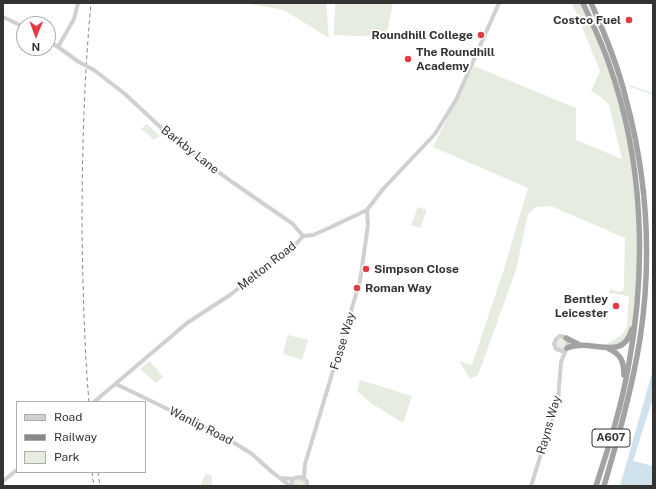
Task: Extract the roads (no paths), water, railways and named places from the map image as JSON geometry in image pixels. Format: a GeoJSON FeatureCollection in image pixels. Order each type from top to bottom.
{"type":"FeatureCollection","features":[{"type":"Feature","properties":{"kind":"highway","name":"A607"},"geometry":{"type":"LineString","coordinates":[[583,3],[609,64],[620,101],[634,173],[639,224],[639,287],[629,364],[614,427],[596,486]]}},
{"type":"Feature","properties":{"kind":"highway","name":"A607"},"geometry":{"type":"LineString","coordinates":[[591,3],[615,62],[626,99],[641,173],[646,243],[646,275],[638,353],[621,429],[605,486]]}},
{"type":"Feature","properties":{"kind":"highway"},"geometry":{"type":"LineString","coordinates":[[607,348],[621,346],[628,340],[636,311]]}},
{"type":"Feature","properties":{"kind":"highway"},"geometry":{"type":"LineString","coordinates":[[566,338],[580,344],[607,348],[615,351],[622,360],[624,374],[623,390]]}},
{"type":"Feature","properties":{"kind":"highway"},"geometry":{"type":"LineString","coordinates":[[567,348],[580,344]]}},
{"type":"Feature","properties":{"kind":"street"},"geometry":{"type":"LineString","coordinates":[[58,47],[74,19],[78,3]]}},
{"type":"Feature","properties":{"kind":"street","name":"Melton Road"},"geometry":{"type":"LineString","coordinates":[[96,401],[187,323],[230,294],[297,244],[303,236],[313,235],[366,210],[383,189],[436,134],[443,124],[456,100],[499,3]]}},
{"type":"Feature","properties":{"kind":"street"},"geometry":{"type":"LineString","coordinates":[[3,17],[16,23]]}},
{"type":"Feature","properties":{"kind":"street","name":"Barkby Lane"},"geometry":{"type":"LineString","coordinates":[[58,47],[79,62],[94,70],[125,94],[172,137],[232,182],[293,224],[303,236]]}},
{"type":"Feature","properties":{"kind":"street","name":"Fosse Way"},"geometry":{"type":"LineString","coordinates":[[304,478],[304,469],[360,281],[368,225],[366,210]]}},
{"type":"Feature","properties":{"kind":"street"},"geometry":{"type":"LineString","coordinates":[[560,336],[566,338],[569,343],[567,348],[560,351],[556,349],[554,344],[556,339],[560,336]]}},
{"type":"Feature","properties":{"kind":"street","name":"Rayns Way"},"geometry":{"type":"LineString","coordinates":[[531,486],[558,400],[561,362],[567,348]]}},
{"type":"Feature","properties":{"kind":"street","name":"Rayns Way"},"geometry":{"type":"LineString","coordinates":[[556,349],[561,362]]}},
{"type":"Feature","properties":{"kind":"street","name":"Wanlip Road"},"geometry":{"type":"LineString","coordinates":[[116,384],[225,437],[252,454],[290,486]]}},
{"type":"Feature","properties":{"kind":"street","name":"Fosse Way"},"geometry":{"type":"LineString","coordinates":[[290,486],[304,469]]}},
{"type":"Feature","properties":{"kind":"street"},"geometry":{"type":"LineString","coordinates":[[3,481],[16,471]]}},
{"type":"Feature","properties":{"kind":"street"},"geometry":{"type":"LineString","coordinates":[[280,478],[304,478],[308,485]]}},
{"type":"Feature","properties":{"kind":"water"},"geometry":{"type":"Polygon","coordinates":[[[652,373],[653,398],[633,461],[653,466],[653,486],[620,486],[652,373]]]}},
{"type":"Feature","properties":{"kind":"waterway"},"geometry":{"type":"LineString","coordinates":[[630,86],[653,94]]}},
{"type":"Feature","properties":{"kind":"railway"},"geometry":{"type":"LineString","coordinates":[[89,401],[84,316],[82,202],[85,88],[91,3]]}},
{"type":"Feature","properties":{"kind":"railway"},"geometry":{"type":"LineString","coordinates":[[92,473],[94,486]]}},
{"type":"Feature","properties":{"kind":"railway"},"geometry":{"type":"LineString","coordinates":[[98,473],[100,486]]}},
{"type":"Feature","properties":{"kind":"place","name":"Costco Fuel"},"geometry":{"type":"Point","coordinates":[629,20]}},
{"type":"Feature","properties":{"kind":"place","name":"Roundhill College"},"geometry":{"type":"Point","coordinates":[481,35]}},
{"type":"Feature","properties":{"kind":"place","name":"The Roundhill Academy"},"geometry":{"type":"Point","coordinates":[408,59]}},
{"type":"Feature","properties":{"kind":"place","name":"Simpson Close"},"geometry":{"type":"Point","coordinates":[366,269]}},
{"type":"Feature","properties":{"kind":"place","name":"Roman Way"},"geometry":{"type":"Point","coordinates":[357,288]}},
{"type":"Feature","properties":{"kind":"place","name":"Bentley Leicester"},"geometry":{"type":"Point","coordinates":[616,306]}}]}
